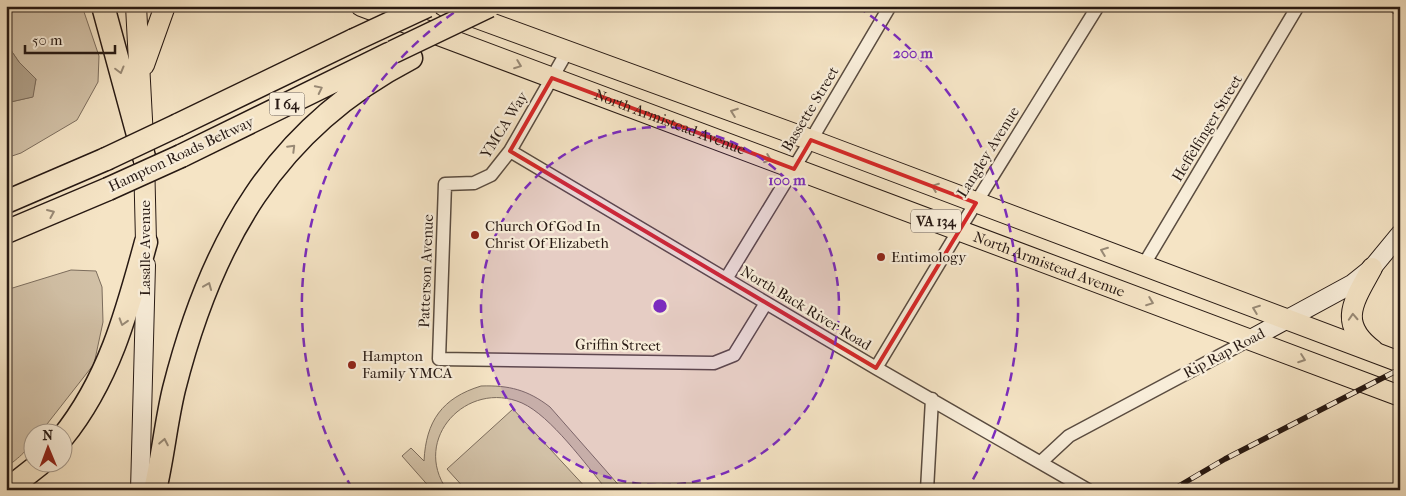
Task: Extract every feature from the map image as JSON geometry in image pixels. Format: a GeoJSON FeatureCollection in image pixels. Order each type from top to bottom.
{"type":"FeatureCollection","features":[{"type":"Feature","properties":{"kind":"highway"},"geometry":{"type":"LineString","coordinates":[[103,6],[144,157]]}},
{"type":"Feature","properties":{"kind":"highway","name":"Hampton Roads Beltway"},"geometry":{"type":"LineString","coordinates":[[6,202],[105,152],[177,119],[250,90],[427,6]]}},
{"type":"Feature","properties":{"kind":"highway","name":"Hampton Roads Beltway"},"geometry":{"type":"LineString","coordinates":[[6,232],[108,189],[402,55],[452,13],[490,6]]}},
{"type":"Feature","properties":{"kind":"highway"},"geometry":{"type":"LineString","coordinates":[[156,490],[174,390],[192,329],[225,245],[253,196],[286,154],[322,117],[402,55]]}},
{"type":"Feature","properties":{"kind":"highway"},"geometry":{"type":"LineString","coordinates":[[6,187],[105,152]]}},
{"type":"Feature","properties":{"kind":"highway"},"geometry":{"type":"LineString","coordinates":[[72,424],[87,404],[110,360],[146,242]]}},
{"type":"Feature","properties":{"kind":"highway"},"geometry":{"type":"LineString","coordinates":[[7,490],[27,474]]}},
{"type":"Feature","properties":{"kind":"main road","name":"Lasalle Avenue"},"geometry":{"type":"LineString","coordinates":[[136,6],[141,76],[146,242],[140,490]]}},
{"type":"Feature","properties":{"kind":"main road"},"geometry":{"type":"LineString","coordinates":[[141,76],[165,6]]}},
{"type":"Feature","properties":{"kind":"main road","name":"North Armistead Avenue"},"geometry":{"type":"LineString","coordinates":[[360,6],[1400,396]]}},
{"type":"Feature","properties":{"kind":"main road","name":"North Armistead Avenue"},"geometry":{"type":"LineString","coordinates":[[452,13],[568,50],[1400,362]]}},
{"type":"Feature","properties":{"kind":"main road","name":"Rip Rap Road"},"geometry":{"type":"LineString","coordinates":[[1249,340],[1352,284],[1372,268],[1400,234]]}},
{"type":"Feature","properties":{"kind":"main road"},"geometry":{"type":"LineString","coordinates":[[1372,268],[1353,306],[1352,321],[1360,340],[1379,355]]}},
{"type":"Feature","properties":{"kind":"street","name":"Bassette Street"},"geometry":{"type":"LineString","coordinates":[[726,279],[890,6]]}},
{"type":"Feature","properties":{"kind":"street","name":"Langley Avenue"},"geometry":{"type":"LineString","coordinates":[[876,368],[1098,6]]}},
{"type":"Feature","properties":{"kind":"street","name":"Heffelfinger Street"},"geometry":{"type":"LineString","coordinates":[[1143,266],[1298,6]]}},
{"type":"Feature","properties":{"kind":"street"},"geometry":{"type":"LineString","coordinates":[[1395,6],[1400,9]]}},
{"type":"Feature","properties":{"kind":"street","name":"YMCA Way"},"geometry":{"type":"LineString","coordinates":[[445,184],[474,183],[491,175],[510,151],[568,50]]}},
{"type":"Feature","properties":{"kind":"street","name":"North Back River Road"},"geometry":{"type":"LineString","coordinates":[[510,151],[876,368],[1088,490]]}},
{"type":"Feature","properties":{"kind":"street","name":"Patterson Avenue"},"geometry":{"type":"LineString","coordinates":[[439,360],[445,184]]}},
{"type":"Feature","properties":{"kind":"street","name":"Griffin Street"},"geometry":{"type":"LineString","coordinates":[[439,360],[714,363],[734,355],[766,303]]}},
{"type":"Feature","properties":{"kind":"street","name":"Rip Rap Road"},"geometry":{"type":"LineString","coordinates":[[1041,462],[1069,436],[1249,340]]}},
{"type":"Feature","properties":{"kind":"street"},"geometry":{"type":"LineString","coordinates":[[927,490],[932,399]]}},
{"type":"Feature","properties":{"kind":"highlighted area"},"geometry":{"type":"Polygon","coordinates":[[[552,78],[794,169],[811,140],[976,203],[876,368],[510,151],[552,78]]]}},
{"type":"Feature","properties":{"kind":"shaded area"},"geometry":{"type":"Polygon","coordinates":[[[6,6],[82,6],[99,56],[98,82],[77,120],[21,153],[6,158],[6,103],[32,97],[36,79],[19,62],[6,43],[6,6]]]}},
{"type":"Feature","properties":{"kind":"shaded area"},"geometry":{"type":"Polygon","coordinates":[[[6,43],[19,62],[36,79],[33,97],[6,103],[6,43]]]}},
{"type":"Feature","properties":{"kind":"shaded area"},"geometry":{"type":"Polygon","coordinates":[[[71,270],[96,271],[102,287],[103,322],[94,364],[47,424],[22,424],[22,455],[6,468],[6,290],[71,270]]]}},
{"type":"Feature","properties":{"kind":"shaded area"},"geometry":{"type":"Polygon","coordinates":[[[481,386],[500,386],[518,390],[542,401],[550,407],[623,490],[607,490],[568,442],[533,409],[522,403],[502,398],[482,399],[465,407],[450,418],[440,434],[436,452],[438,471],[447,490],[432,490],[402,456],[411,448],[424,461],[428,434],[439,413],[446,404],[456,397],[481,386]]]}},
{"type":"Feature","properties":{"kind":"shaded area"},"geometry":{"type":"Polygon","coordinates":[[[513,409],[588,490],[466,490],[447,469],[513,409]]]}},
{"type":"Feature","properties":{"kind":"railway"},"geometry":{"type":"LineString","coordinates":[[1172,490],[1225,459],[1400,369]]}},
{"type":"Feature","properties":{"kind":"place","name":"Church Of God In Christ Of Elizabeth"},"geometry":{"type":"Point","coordinates":[475,235]}},
{"type":"Feature","properties":{"kind":"place","name":"Entimology"},"geometry":{"type":"Point","coordinates":[881,257]}},
{"type":"Feature","properties":{"kind":"place","name":"Hampton Family YMCA"},"geometry":{"type":"Point","coordinates":[352,365]}}]}
